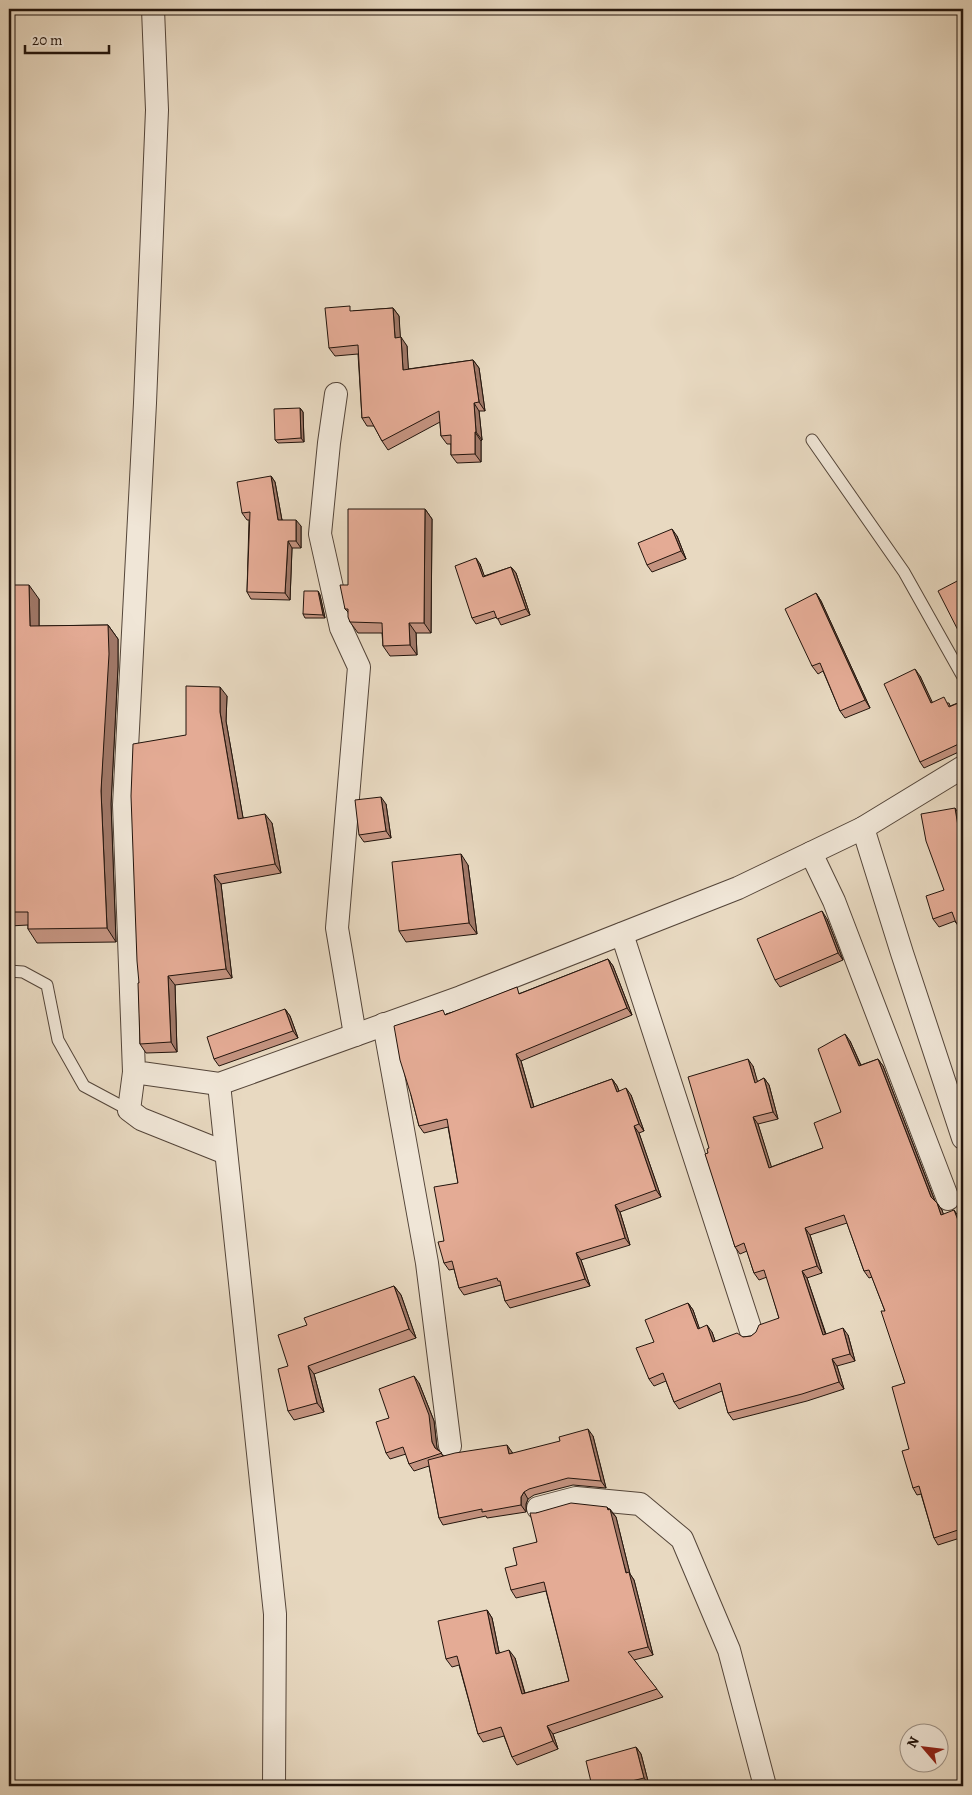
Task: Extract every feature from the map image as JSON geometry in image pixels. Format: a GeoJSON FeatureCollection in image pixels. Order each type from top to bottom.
{"type":"FeatureCollection","features":[{"type":"Feature","properties":{"kind":"street"},"geometry":{"type":"LineString","coordinates":[[153,9],[157,110],[145,403],[124,805],[134,1072],[129,1110],[141,1119],[226,1153]]}},
{"type":"Feature","properties":{"kind":"street"},"geometry":{"type":"LineString","coordinates":[[336,394],[328,443],[320,534],[341,628],[359,667],[337,928],[355,1035]]}},
{"type":"Feature","properties":{"kind":"street"},"geometry":{"type":"LineString","coordinates":[[134,1072],[219,1084],[461,997],[738,888],[863,828],[963,767]]}},
{"type":"Feature","properties":{"kind":"street"},"geometry":{"type":"LineString","coordinates":[[863,828],[963,1138]]}},
{"type":"Feature","properties":{"kind":"street"},"geometry":{"type":"LineString","coordinates":[[811,853],[834,901],[948,1199]]}},
{"type":"Feature","properties":{"kind":"street"},"geometry":{"type":"LineString","coordinates":[[622,934],[751,1331]]}},
{"type":"Feature","properties":{"kind":"street"},"geometry":{"type":"LineString","coordinates":[[384,1024],[427,1263],[450,1446]]}},
{"type":"Feature","properties":{"kind":"street"},"geometry":{"type":"LineString","coordinates":[[219,1084],[275,1614],[274,1786]]}},
{"type":"Feature","properties":{"kind":"street"},"geometry":{"type":"LineString","coordinates":[[538,1508],[576,1498],[640,1504],[682,1540],[729,1650],[765,1786]]}},
{"type":"Feature","properties":{"kind":"lane"},"geometry":{"type":"LineString","coordinates":[[812,440],[904,572],[963,677]]}},
{"type":"Feature","properties":{"kind":"lane"},"geometry":{"type":"LineString","coordinates":[[9,971],[23,972],[47,985],[58,1040],[84,1086],[129,1110]]}},
{"type":"Feature","properties":{"kind":"building"},"geometry":{"type":"Polygon","coordinates":[[[350,306],[350,311],[393,308],[395,338],[401,337],[403,370],[473,360],[479,402],[474,403],[475,454],[451,455],[451,435],[441,436],[439,411],[382,441],[369,417],[362,418],[358,345],[329,348],[325,308],[350,306]]]}},
{"type":"Feature","properties":{"kind":"building"},"geometry":{"type":"Polygon","coordinates":[[[300,408],[301,438],[275,440],[274,409],[300,408]]]}},
{"type":"Feature","properties":{"kind":"building"},"geometry":{"type":"Polygon","coordinates":[[[271,476],[278,520],[296,520],[296,541],[288,541],[285,593],[247,592],[250,512],[242,513],[237,482],[271,476]]]}},
{"type":"Feature","properties":{"kind":"building"},"geometry":{"type":"Polygon","coordinates":[[[348,509],[425,509],[424,623],[409,623],[410,645],[383,646],[382,623],[350,622],[340,585],[348,585],[348,509]]]}},
{"type":"Feature","properties":{"kind":"building"},"geometry":{"type":"Polygon","coordinates":[[[672,529],[681,551],[647,565],[638,543],[672,529]]]}},
{"type":"Feature","properties":{"kind":"building"},"geometry":{"type":"Polygon","coordinates":[[[476,558],[483,577],[511,567],[526,609],[497,619],[494,611],[472,618],[455,566],[476,558]]]}},
{"type":"Feature","properties":{"kind":"building"},"geometry":{"type":"Polygon","coordinates":[[[963,578],[963,640],[938,591],[963,578]]]}},
{"type":"Feature","properties":{"kind":"building"},"geometry":{"type":"Polygon","coordinates":[[[9,585],[29,585],[30,626],[108,625],[109,654],[101,791],[107,928],[28,929],[28,912],[9,912],[9,585]]]}},
{"type":"Feature","properties":{"kind":"building"},"geometry":{"type":"Polygon","coordinates":[[[304,591],[318,591],[323,615],[303,614],[304,591]]]}},
{"type":"Feature","properties":{"kind":"building"},"geometry":{"type":"Polygon","coordinates":[[[816,593],[865,700],[840,711],[820,663],[812,666],[785,609],[816,593]]]}},
{"type":"Feature","properties":{"kind":"building"},"geometry":{"type":"Polygon","coordinates":[[[915,669],[931,703],[944,697],[949,707],[963,701],[963,726],[961,727],[963,742],[920,762],[884,684],[915,669]]]}},
{"type":"Feature","properties":{"kind":"building"},"geometry":{"type":"Polygon","coordinates":[[[186,686],[220,687],[220,712],[238,819],[265,814],[275,864],[214,875],[226,969],[168,976],[171,1042],[140,1044],[131,796],[133,744],[186,735],[186,686]]]}},
{"type":"Feature","properties":{"kind":"building"},"geometry":{"type":"Polygon","coordinates":[[[381,797],[386,831],[359,835],[355,800],[381,797]]]}},
{"type":"Feature","properties":{"kind":"building"},"geometry":{"type":"Polygon","coordinates":[[[955,808],[958,826],[963,824],[963,921],[956,923],[952,912],[933,919],[926,896],[944,890],[926,841],[921,814],[955,808]]]}},
{"type":"Feature","properties":{"kind":"building"},"geometry":{"type":"Polygon","coordinates":[[[461,854],[469,923],[399,931],[392,862],[461,854]]]}},
{"type":"Feature","properties":{"kind":"building"},"geometry":{"type":"Polygon","coordinates":[[[822,911],[838,953],[775,980],[757,939],[822,911]]]}},
{"type":"Feature","properties":{"kind":"building"},"geometry":{"type":"Polygon","coordinates":[[[608,959],[627,1008],[516,1054],[531,1108],[612,1079],[617,1092],[626,1088],[639,1124],[634,1126],[656,1190],[615,1205],[625,1238],[576,1253],[585,1279],[505,1301],[500,1281],[497,1278],[459,1288],[452,1261],[444,1263],[438,1242],[444,1241],[434,1187],[458,1183],[447,1119],[419,1126],[400,1060],[394,1026],[443,1010],[445,1015],[517,987],[519,994],[608,959]]]}},
{"type":"Feature","properties":{"kind":"building"},"geometry":{"type":"Polygon","coordinates":[[[285,1009],[293,1031],[214,1059],[207,1037],[285,1009]]]}},
{"type":"Feature","properties":{"kind":"building"},"geometry":{"type":"Polygon","coordinates":[[[845,1034],[859,1066],[878,1059],[931,1197],[937,1203],[941,1215],[954,1210],[963,1233],[963,1542],[961,1542],[958,1530],[934,1538],[919,1486],[913,1488],[902,1451],[909,1449],[892,1387],[905,1383],[881,1311],[885,1311],[869,1270],[864,1271],[844,1215],[805,1228],[817,1266],[802,1271],[823,1335],[843,1328],[850,1354],[832,1359],[839,1382],[802,1394],[728,1413],[720,1383],[674,1402],[663,1373],[649,1379],[636,1348],[654,1342],[645,1320],[688,1303],[698,1329],[707,1325],[713,1342],[737,1333],[743,1337],[751,1336],[756,1332],[759,1325],[779,1318],[764,1270],[754,1273],[744,1243],[735,1247],[705,1154],[708,1153],[707,1149],[709,1148],[688,1077],[748,1059],[755,1083],[764,1078],[773,1112],[753,1117],[769,1168],[823,1148],[814,1123],[841,1112],[818,1049],[845,1034]]]}},
{"type":"Feature","properties":{"kind":"building"},"geometry":{"type":"Polygon","coordinates":[[[394,1286],[409,1329],[308,1366],[317,1403],[288,1411],[278,1369],[288,1366],[278,1335],[307,1325],[304,1318],[394,1286]]]}},
{"type":"Feature","properties":{"kind":"building"},"geometry":{"type":"Polygon","coordinates":[[[414,1376],[429,1415],[432,1442],[435,1448],[442,1453],[409,1464],[403,1447],[386,1453],[376,1422],[389,1418],[379,1389],[414,1376]]]}},
{"type":"Feature","properties":{"kind":"building"},"geometry":{"type":"Polygon","coordinates":[[[588,1429],[601,1481],[568,1478],[529,1489],[521,1497],[521,1505],[482,1512],[482,1509],[439,1518],[428,1460],[455,1453],[507,1445],[509,1454],[560,1441],[559,1437],[588,1429]]]}},
{"type":"Feature","properties":{"kind":"building"},"geometry":{"type":"Polygon","coordinates":[[[571,1503],[607,1507],[608,1510],[610,1509],[626,1573],[629,1572],[648,1647],[628,1652],[657,1689],[547,1726],[553,1741],[512,1757],[501,1727],[478,1734],[457,1656],[446,1659],[438,1621],[487,1610],[496,1654],[509,1650],[522,1694],[569,1681],[544,1582],[511,1590],[505,1568],[517,1565],[513,1548],[537,1542],[530,1513],[571,1503]]]}},
{"type":"Feature","properties":{"kind":"building"},"geometry":{"type":"Polygon","coordinates":[[[636,1747],[644,1778],[611,1786],[592,1786],[586,1761],[636,1747]]]}}]}
